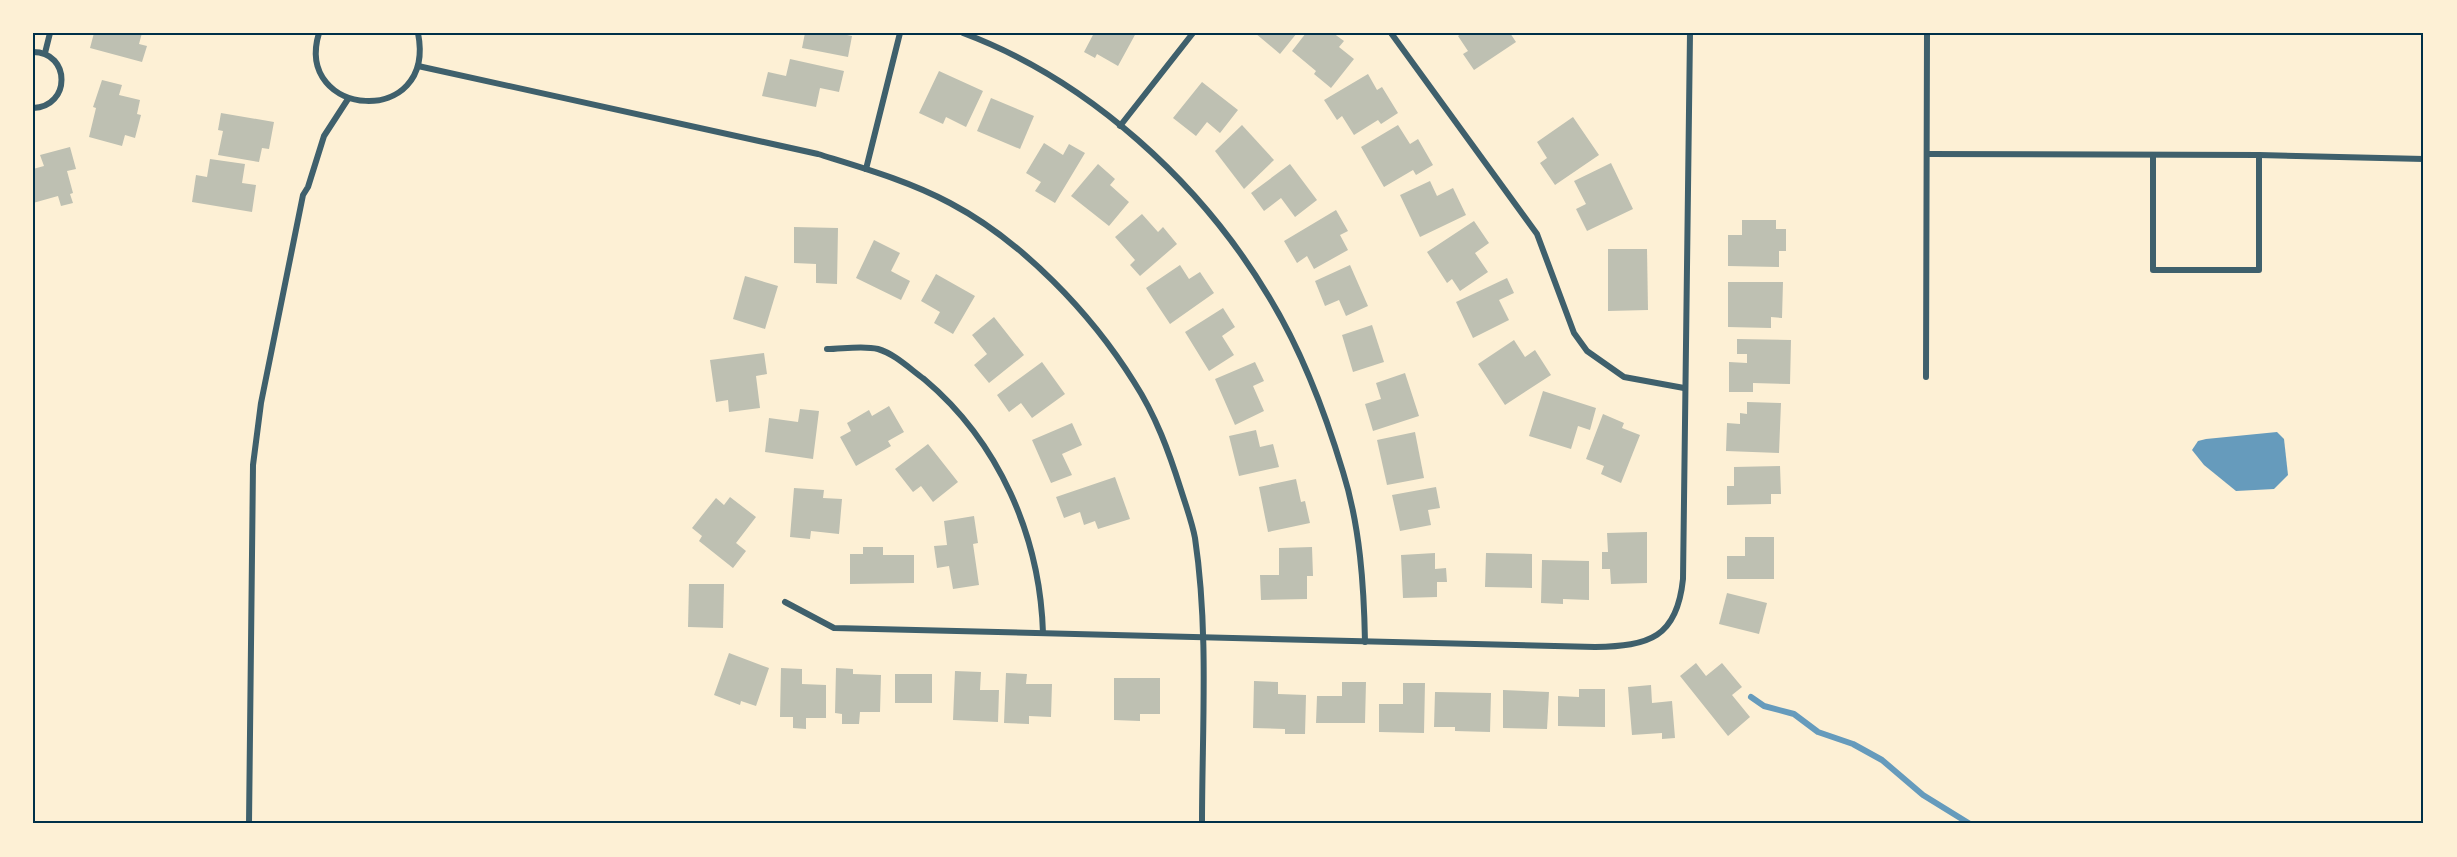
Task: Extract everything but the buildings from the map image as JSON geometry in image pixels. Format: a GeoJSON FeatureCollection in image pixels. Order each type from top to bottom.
{"type":"FeatureCollection","features":[{"type":"Feature","properties":{"kind":"street"},"geometry":{"type":"LineString","coordinates":[[45,53],[50,33]]}},
{"type":"Feature","properties":{"kind":"street"},"geometry":{"type":"LineString","coordinates":[[319,33],[316,60],[322,76],[333,90],[348,99],[364,103],[382,101],[398,94],[411,81],[418,66],[421,48],[418,33]]}},
{"type":"Feature","properties":{"kind":"street"},"geometry":{"type":"LineString","coordinates":[[866,169],[900,33]]}},
{"type":"Feature","properties":{"kind":"street"},"geometry":{"type":"LineString","coordinates":[[963,33],[989,43],[1036,68],[1120,126],[1154,156],[1212,216],[1269,296],[1310,380],[1344,473],[1361,564],[1365,642]]}},
{"type":"Feature","properties":{"kind":"street"},"geometry":{"type":"LineString","coordinates":[[1120,126],[1193,33]]}},
{"type":"Feature","properties":{"kind":"street"},"geometry":{"type":"LineString","coordinates":[[1392,33],[1537,234],[1570,323],[1587,351],[1624,377],[1684,388]]}},
{"type":"Feature","properties":{"kind":"street"},"geometry":{"type":"LineString","coordinates":[[786,602],[834,628],[1202,639],[1620,646],[1642,643],[1662,630],[1672,620],[1681,597],[1683,579],[1690,33]]}},
{"type":"Feature","properties":{"kind":"street"},"geometry":{"type":"LineString","coordinates":[[1926,377],[1927,33]]}},
{"type":"Feature","properties":{"kind":"street"},"geometry":{"type":"LineString","coordinates":[[33,52],[45,53],[54,59],[61,69],[63,84],[59,96],[52,103],[33,108]]}},
{"type":"Feature","properties":{"kind":"street"},"geometry":{"type":"LineString","coordinates":[[418,66],[818,154],[866,169],[951,203],[1019,251],[1072,301],[1134,381],[1172,459],[1188,512],[1198,565],[1202,639],[1203,824]]}},
{"type":"Feature","properties":{"kind":"street"},"geometry":{"type":"LineString","coordinates":[[249,824],[253,465],[261,403],[303,195],[309,186],[324,136],[348,99]]}},
{"type":"Feature","properties":{"kind":"street"},"geometry":{"type":"LineString","coordinates":[[1927,154],[2259,155],[2424,159]]}},
{"type":"Feature","properties":{"kind":"street"},"geometry":{"type":"LineString","coordinates":[[2152,155],[2152,270],[2259,270],[2259,155]]}},
{"type":"Feature","properties":{"kind":"street"},"geometry":{"type":"LineString","coordinates":[[827,349],[878,349],[903,363],[935,389],[963,418],[1004,479],[1025,525],[1036,565],[1043,633]]}},
{"type":"Feature","properties":{"kind":"water"},"geometry":{"type":"Polygon","coordinates":[[[2277,432],[2284,439],[2288,475],[2274,489],[2236,491],[2204,465],[2192,450],[2198,441],[2206,439],[2277,432]]]}},
{"type":"Feature","properties":{"kind":"waterway"},"geometry":{"type":"LineString","coordinates":[[1751,697],[1764,706],[1794,714],[1818,732],[1853,744],[1882,760],[1923,795],[1970,824]]}}]}
